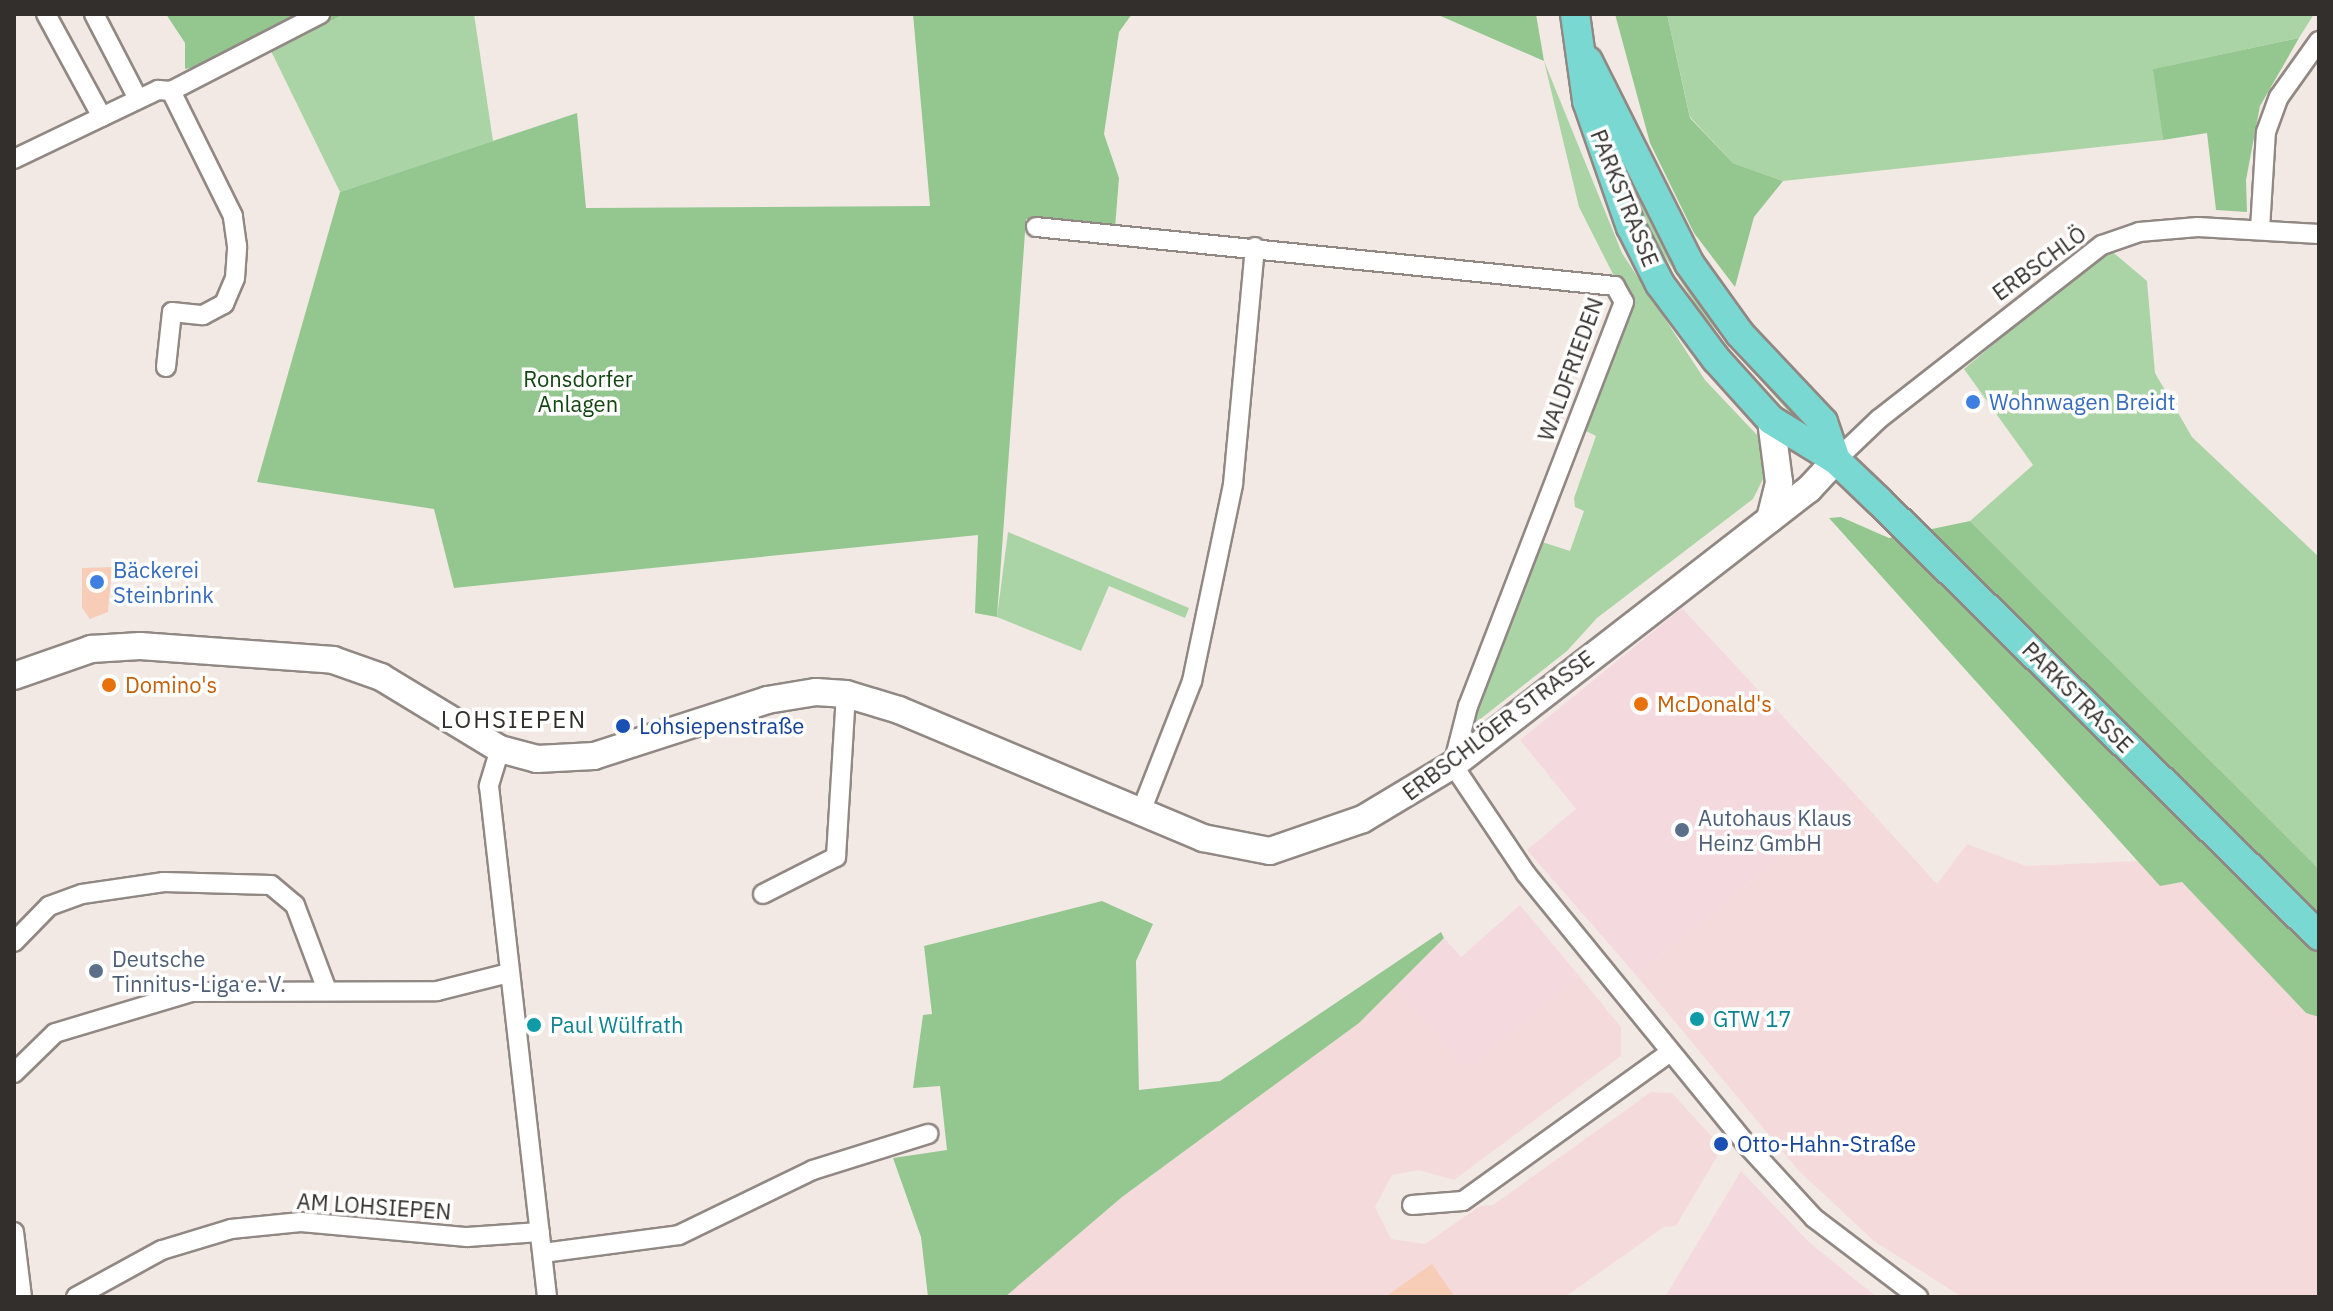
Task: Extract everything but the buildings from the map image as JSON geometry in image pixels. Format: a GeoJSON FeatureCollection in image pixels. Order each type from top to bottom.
{"type":"FeatureCollection","features":[{"type":"Feature","properties":{"kind":"main road","name":"PARKSTRASSE"},"geometry":{"type":"LineString","coordinates":[[1575,14],[1583,52],[1587,101],[1647,261],[1708,348],[1771,420],[1836,460],[2319,936]]}},
{"type":"Feature","properties":{"kind":"main road","name":"PARKSTRASSE"},"geometry":{"type":"LineString","coordinates":[[1583,52],[1689,263],[1740,334],[1823,422],[1836,460]]}},
{"type":"Feature","properties":{"kind":"street"},"geometry":{"type":"LineString","coordinates":[[46,14],[102,117]]}},
{"type":"Feature","properties":{"kind":"street"},"geometry":{"type":"LineString","coordinates":[[94,14],[138,99]]}},
{"type":"Feature","properties":{"kind":"street"},"geometry":{"type":"LineString","coordinates":[[14,159],[138,99],[171,91],[320,14]]}},
{"type":"Feature","properties":{"kind":"street"},"geometry":{"type":"LineString","coordinates":[[2260,229],[2266,132],[2279,97],[2319,41]]}},
{"type":"Feature","properties":{"kind":"street"},"geometry":{"type":"LineString","coordinates":[[166,367],[172,312],[203,315],[224,304],[235,278],[237,246],[233,216],[171,91]]}},
{"type":"Feature","properties":{"kind":"street","name":"WALDFRIEDEN"},"geometry":{"type":"LineString","coordinates":[[1036,227],[1607,282],[1622,296],[1468,706],[1453,765]]}},
{"type":"Feature","properties":{"kind":"street","name":"ERBSCHLÖ"},"geometry":{"type":"LineString","coordinates":[[1836,460],[1903,399],[2102,245],[2139,232],[2260,229],[2319,234]]}},
{"type":"Feature","properties":{"kind":"street"},"geometry":{"type":"LineString","coordinates":[[1140,814],[1192,681],[1230,497],[1255,247]]}},
{"type":"Feature","properties":{"kind":"street"},"geometry":{"type":"LineString","coordinates":[[1770,519],[1779,468],[1771,420]]}},
{"type":"Feature","properties":{"kind":"street","name":"ERBSCHLÖER STRASSE"},"geometry":{"type":"LineString","coordinates":[[14,676],[91,649],[333,660],[381,677],[500,749],[573,759],[767,700],[816,692],[846,694],[899,710],[1140,814],[1238,849],[1270,851],[1363,819],[1453,765],[1770,519],[1836,460]]}},
{"type":"Feature","properties":{"kind":"street"},"geometry":{"type":"LineString","coordinates":[[763,894],[836,857],[846,694]]}},
{"type":"Feature","properties":{"kind":"street"},"geometry":{"type":"LineString","coordinates":[[500,749],[489,786],[547,1297]]}},
{"type":"Feature","properties":{"kind":"street"},"geometry":{"type":"LineString","coordinates":[[1453,765],[1526,874],[1670,1052],[1814,1218],[1918,1297]]}},
{"type":"Feature","properties":{"kind":"street"},"geometry":{"type":"LineString","coordinates":[[14,942],[49,906],[82,894],[164,882],[271,885],[295,905],[327,990]]}},
{"type":"Feature","properties":{"kind":"street"},"geometry":{"type":"LineString","coordinates":[[14,1073],[55,1033],[138,1005],[192,992],[437,991],[509,973]]}},
{"type":"Feature","properties":{"kind":"street"},"geometry":{"type":"LineString","coordinates":[[1412,1205],[1463,1201],[1670,1052]]}},
{"type":"Feature","properties":{"kind":"street"},"geometry":{"type":"LineString","coordinates":[[543,1253],[679,1235],[813,1170],[928,1134]]}},
{"type":"Feature","properties":{"kind":"street","name":"AM LOHSIEPEN"},"geometry":{"type":"LineString","coordinates":[[76,1297],[162,1250],[231,1229],[301,1222],[467,1237],[540,1232]]}},
{"type":"Feature","properties":{"kind":"street"},"geometry":{"type":"LineString","coordinates":[[14,1232],[22,1297]]}},
{"type":"Feature","properties":{"kind":"shaded area","name":"Autohaus Klaus Heinz GmbH"},"geometry":{"type":"Polygon","coordinates":[[[1682,608],[1856,795],[1636,975],[1527,850],[1576,809],[1520,740],[1682,608]]]}},
{"type":"Feature","properties":{"kind":"shaded area"},"geometry":{"type":"Polygon","coordinates":[[[1856,795],[1937,884],[1967,844],[2026,866],[2138,861],[2160,886],[2182,882],[2306,1013],[2319,1017],[2319,1297],[1962,1297],[1874,1241],[1799,1171],[1636,975],[1856,795]]]}},
{"type":"Feature","properties":{"kind":"shaded area"},"geometry":{"type":"Polygon","coordinates":[[[1520,905],[1579,976],[1466,1070],[1396,986],[1444,938],[1461,957],[1520,905]]]}},
{"type":"Feature","properties":{"kind":"shaded area"},"geometry":{"type":"Polygon","coordinates":[[[1579,976],[1621,1027],[1621,1056],[1454,1180],[1419,1170],[1392,1175],[1375,1207],[1391,1239],[1425,1244],[1480,1206],[1493,1205],[1651,1092],[1672,1093],[1722,1148],[1676,1226],[1664,1227],[1565,1297],[1005,1297],[1122,1197],[1359,1023],[1396,986],[1466,1069],[1579,976]]]}},
{"type":"Feature","properties":{"kind":"shaded area"},"geometry":{"type":"Polygon","coordinates":[[[1741,1171],[1810,1243],[1877,1297],[1665,1297],[1741,1171]]]}},
{"type":"Feature","properties":{"kind":"green space"},"geometry":{"type":"Polygon","coordinates":[[[166,14],[345,14],[271,51],[185,69],[185,43],[166,14]]]}},
{"type":"Feature","properties":{"kind":"green space"},"geometry":{"type":"Polygon","coordinates":[[[345,14],[474,14],[493,141],[340,192],[271,51],[345,14]]]}},
{"type":"Feature","properties":{"kind":"green space","name":"Ronsdorfer Anlagen"},"geometry":{"type":"Polygon","coordinates":[[[913,14],[1132,14],[1119,32],[1104,134],[1119,178],[1115,228],[1026,219],[997,617],[975,613],[978,535],[454,588],[434,509],[257,482],[340,192],[577,113],[586,208],[930,206],[913,14]]]}},
{"type":"Feature","properties":{"kind":"green space"},"geometry":{"type":"Polygon","coordinates":[[[1436,14],[1536,14],[1544,61],[1436,14]]]}},
{"type":"Feature","properties":{"kind":"green space"},"geometry":{"type":"Polygon","coordinates":[[[1615,14],[1667,14],[1690,118],[1733,163],[1783,181],[1754,217],[1735,287],[1694,233],[1650,143],[1615,14]]]}},
{"type":"Feature","properties":{"kind":"green space"},"geometry":{"type":"Polygon","coordinates":[[[1667,14],[2314,14],[2299,38],[2154,69],[2163,140],[1783,181],[1733,163],[1690,117],[1667,14]]]}},
{"type":"Feature","properties":{"kind":"green space"},"geometry":{"type":"Polygon","coordinates":[[[2299,38],[2260,106],[2246,180],[2247,212],[2216,210],[2207,133],[2163,140],[2153,69],[2299,38]]]}},
{"type":"Feature","properties":{"kind":"green space"},"geometry":{"type":"Polygon","coordinates":[[[1544,61],[1622,253],[1705,380],[1758,436],[1766,458],[1764,477],[1753,499],[1597,618],[1567,651],[1474,724],[1539,541],[1570,551],[1584,511],[1575,507],[1574,498],[1596,436],[1582,429],[1614,342],[1618,284],[1579,207],[1544,61]]]}},
{"type":"Feature","properties":{"kind":"green space"},"geometry":{"type":"Polygon","coordinates":[[[1628,181],[1810,426],[1805,430],[1701,313],[1650,233],[1628,181]]]}},
{"type":"Feature","properties":{"kind":"green space"},"geometry":{"type":"Polygon","coordinates":[[[2108,248],[2147,281],[2155,373],[2192,437],[2319,557],[2319,869],[1970,521],[2033,465],[1964,369],[2108,248]]]}},
{"type":"Feature","properties":{"kind":"green space"},"geometry":{"type":"Polygon","coordinates":[[[1841,517],[1889,538],[1970,521],[2319,869],[2319,1017],[2306,1013],[2182,882],[2160,886],[1829,518],[1841,517]]]}},
{"type":"Feature","properties":{"kind":"green space"},"geometry":{"type":"Polygon","coordinates":[[[1008,532],[1189,608],[1185,618],[1109,586],[1081,651],[997,617],[1008,532]]]}},
{"type":"Feature","properties":{"kind":"green space"},"geometry":{"type":"Polygon","coordinates":[[[1102,901],[1153,924],[1136,961],[1139,1090],[1220,1081],[1441,932],[1444,938],[1359,1023],[1122,1197],[1005,1297],[928,1297],[921,1237],[893,1158],[947,1150],[940,1086],[913,1088],[923,1015],[932,1014],[924,946],[1102,901]]]}},
{"type":"Feature","properties":{"kind":"place","name":"Wohnwagen Breidt"},"geometry":{"type":"Point","coordinates":[1973,402]}},
{"type":"Feature","properties":{"kind":"place","name":"Bäckerei Steinbrink"},"geometry":{"type":"Point","coordinates":[97,582]}},
{"type":"Feature","properties":{"kind":"place","name":"Domino's"},"geometry":{"type":"Point","coordinates":[109,685]}},
{"type":"Feature","properties":{"kind":"place","name":"McDonald's"},"geometry":{"type":"Point","coordinates":[1641,704]}},
{"type":"Feature","properties":{"kind":"place","name":"Lohsiepenstraße"},"geometry":{"type":"Point","coordinates":[623,726]}},
{"type":"Feature","properties":{"kind":"place","name":"Autohaus Klaus Heinz GmbH"},"geometry":{"type":"Point","coordinates":[1682,830]}},
{"type":"Feature","properties":{"kind":"place","name":"Deutsche Tinnitus-Liga e. V."},"geometry":{"type":"Point","coordinates":[96,971]}},
{"type":"Feature","properties":{"kind":"place","name":"GTW 17"},"geometry":{"type":"Point","coordinates":[1697,1019]}},
{"type":"Feature","properties":{"kind":"place","name":"Paul Wülfrath"},"geometry":{"type":"Point","coordinates":[534,1025]}},
{"type":"Feature","properties":{"kind":"place","name":"Otto-Hahn-Straße"},"geometry":{"type":"Point","coordinates":[1721,1144]}},
{"type":"Feature","properties":{"kind":"district","name":"LOHSIEPEN"},"geometry":{"type":"Point","coordinates":[514,720]}}]}
